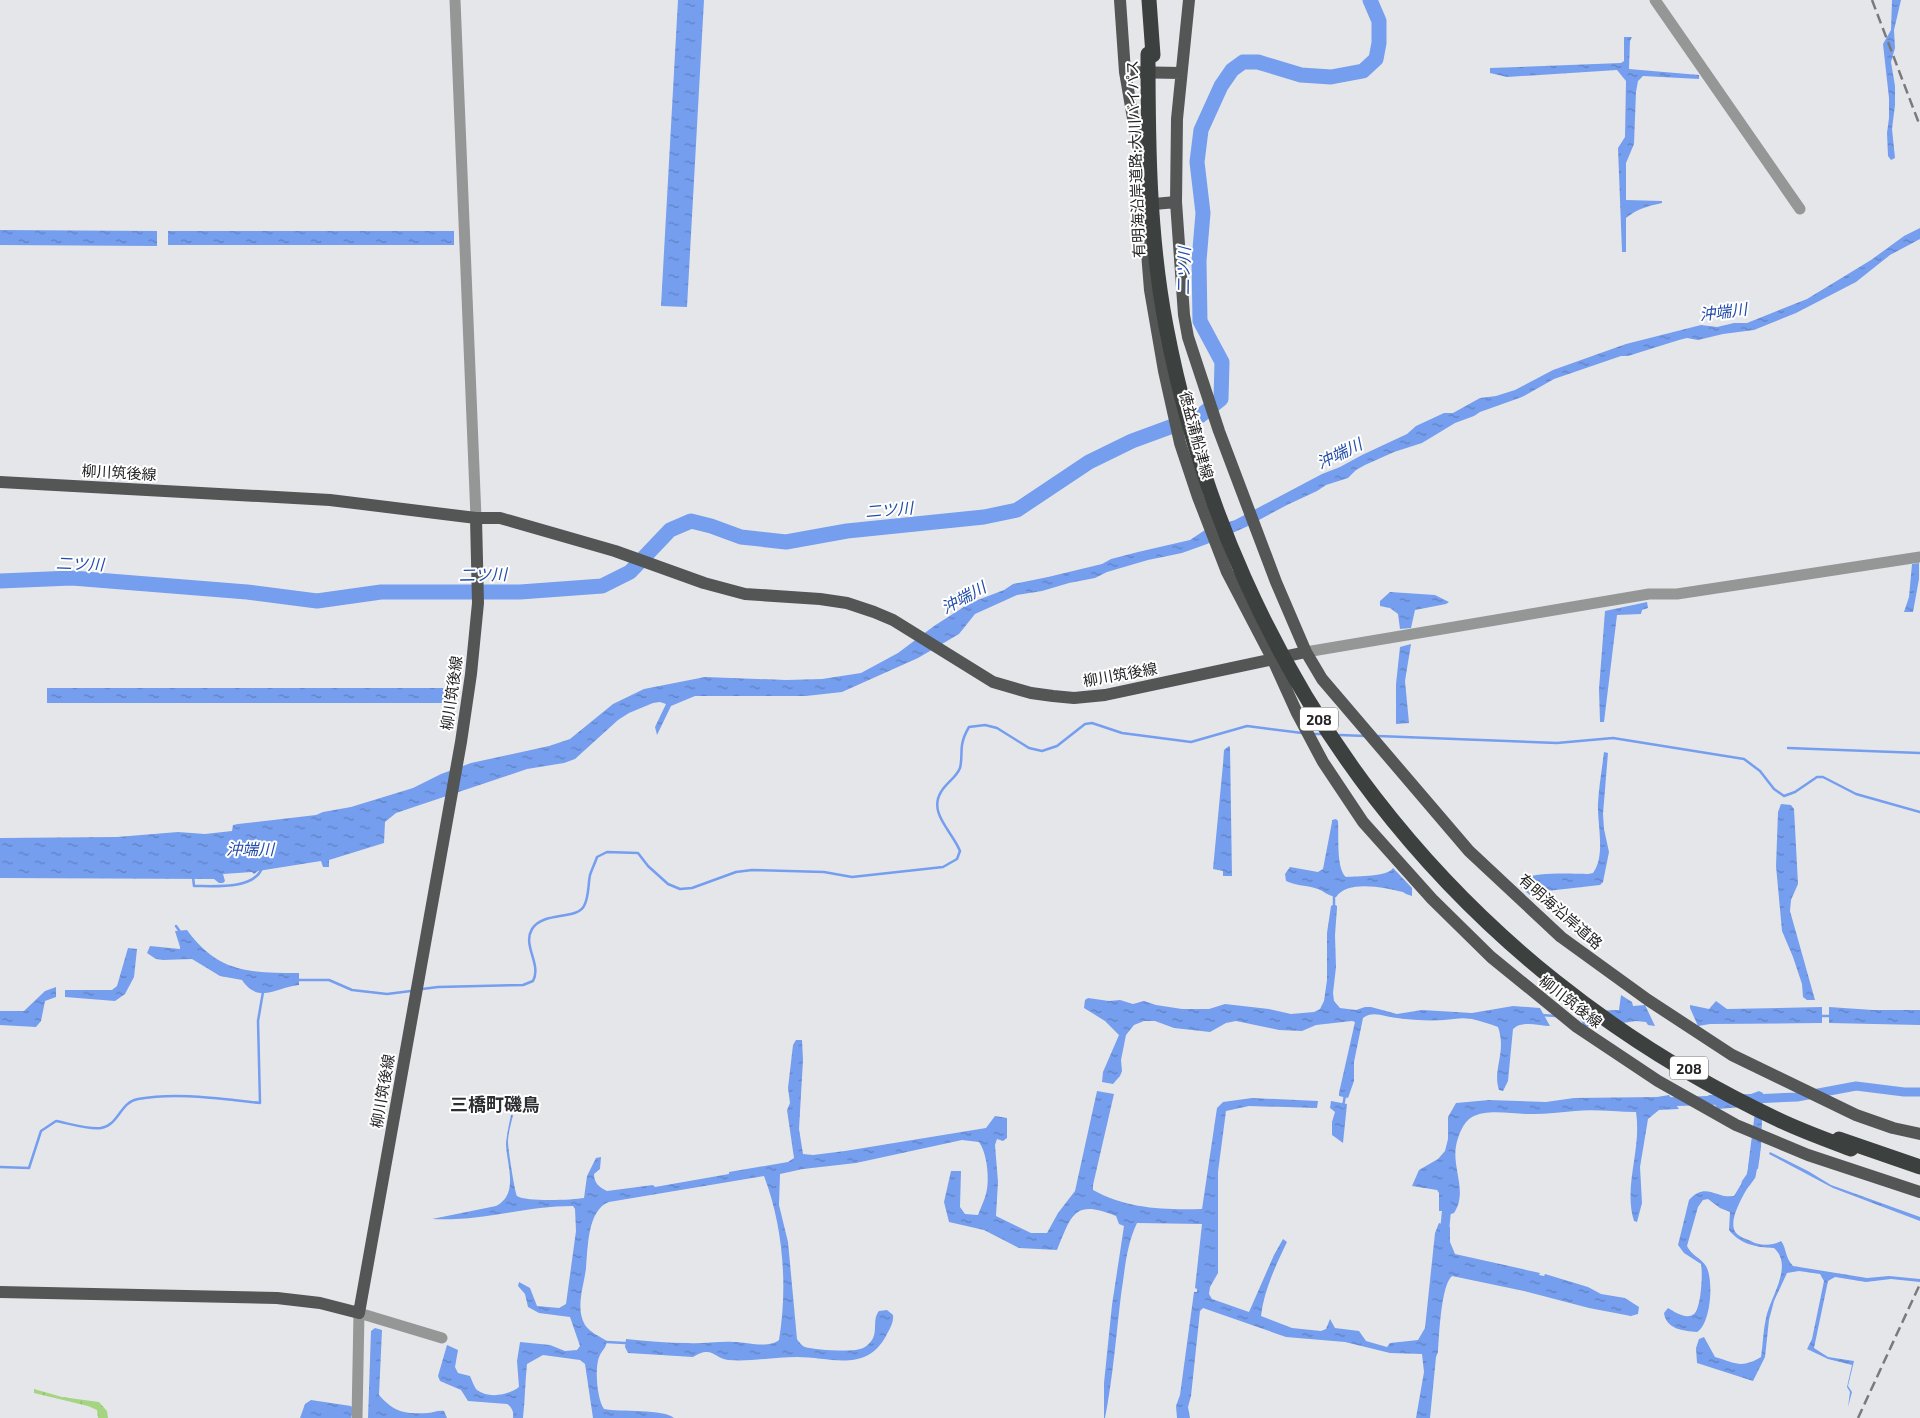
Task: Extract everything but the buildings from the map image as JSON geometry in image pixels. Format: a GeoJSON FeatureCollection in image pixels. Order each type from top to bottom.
{"type":"FeatureCollection","features":[{"type":"Feature","properties":{"kind":"highway","name":"有明海沿岸道路;大川バイパス"},"geometry":{"type":"LineString","coordinates":[[1151,0],[1148,126],[1152,211],[1157,269],[1174,369],[1194,442],[1215,506],[1270,633],[1299,687],[1335,743],[1376,802],[1414,847],[1477,913],[1538,969],[1609,1022],[1650,1050],[1726,1093],[1781,1121],[1851,1149],[1920,1172]]}},
{"type":"Feature","properties":{"kind":"highway","name":"有明海沿岸道路;大川バイパス"},"geometry":{"type":"LineString","coordinates":[[1150,55],[1156,211],[1162,268],[1179,369],[1199,441],[1220,504],[1247,574],[1302,684],[1375,792],[1418,844],[1480,910],[1541,965],[1612,1019],[1728,1090],[1784,1117],[1852,1144],[1920,1166]]}},
{"type":"Feature","properties":{"kind":"highway"},"geometry":{"type":"LineString","coordinates":[[1781,1121],[1838,1148],[1920,1175]]}},
{"type":"Feature","properties":{"kind":"highway"},"geometry":{"type":"LineString","coordinates":[[1852,1144],[1920,1160]]}},
{"type":"Feature","properties":{"kind":"main road","name":"徳益蒲船津線"},"geometry":{"type":"LineString","coordinates":[[1120,0],[1125,72],[1139,153],[1150,290],[1166,384],[1180,443],[1224,565],[1273,660]]}},
{"type":"Feature","properties":{"kind":"main road","name":"徳益蒲船津線"},"geometry":{"type":"LineString","coordinates":[[1189,0],[1177,119],[1176,202],[1184,315],[1188,337],[1219,431],[1264,551],[1306,652]]}},
{"type":"Feature","properties":{"kind":"main road"},"geometry":{"type":"LineString","coordinates":[[1125,72],[1181,73]]}},
{"type":"Feature","properties":{"kind":"main road"},"geometry":{"type":"LineString","coordinates":[[1143,204],[1176,202]]}},
{"type":"Feature","properties":{"kind":"main road","name":"柳川筑後線"},"geometry":{"type":"LineString","coordinates":[[0,482],[330,500],[476,518],[500,518],[615,551],[672,572],[745,594],[820,599],[848,604],[874,612],[893,620],[993,682],[1031,692],[1074,698],[1140,689],[1306,652]]}},
{"type":"Feature","properties":{"kind":"main road","name":"柳川筑後線"},"geometry":{"type":"LineString","coordinates":[[359,1313],[471,674],[478,603],[476,518]]}},
{"type":"Feature","properties":{"kind":"main road","name":"有明海沿岸道路"},"geometry":{"type":"LineString","coordinates":[[1306,652],[1322,679],[1349,712],[1469,851],[1561,937],[1626,985],[1732,1055],[1856,1115],[1893,1128],[1920,1134]]}},
{"type":"Feature","properties":{"kind":"main road","name":"柳川筑後線"},"geometry":{"type":"LineString","coordinates":[[1273,660],[1297,713],[1323,762],[1363,822],[1432,899],[1491,957],[1577,1027],[1658,1081],[1736,1125],[1767,1140],[1808,1155],[1920,1192]]}},
{"type":"Feature","properties":{"kind":"main road"},"geometry":{"type":"LineString","coordinates":[[0,1292],[270,1298],[320,1303],[359,1313]]}},
{"type":"Feature","properties":{"kind":"street"},"geometry":{"type":"LineString","coordinates":[[455,0],[476,518]]}},
{"type":"Feature","properties":{"kind":"street"},"geometry":{"type":"LineString","coordinates":[[1655,0],[1800,209]]}},
{"type":"Feature","properties":{"kind":"street"},"geometry":{"type":"LineString","coordinates":[[1306,652],[1649,594],[1677,594],[1920,558]]}},
{"type":"Feature","properties":{"kind":"street"},"geometry":{"type":"LineString","coordinates":[[357,1418],[359,1313],[442,1338]]}},
{"type":"Feature","properties":{"kind":"green space"},"geometry":{"type":"Polygon","coordinates":[[[34,1389],[62,1397],[99,1402],[107,1411],[108,1418],[98,1418],[97,1410],[88,1406],[34,1393],[34,1389]]]}},
{"type":"Feature","properties":{"kind":"water"},"geometry":{"type":"Polygon","coordinates":[[[678,0],[704,0],[687,307],[661,306],[678,0]]]}},
{"type":"Feature","properties":{"kind":"water"},"geometry":{"type":"Polygon","coordinates":[[[1892,0],[1901,0],[1894,30],[1895,48],[1891,62],[1895,86],[1892,129],[1895,158],[1891,160],[1888,156],[1889,98],[1883,44],[1891,30],[1892,0]]]}},
{"type":"Feature","properties":{"kind":"water"},"geometry":{"type":"Polygon","coordinates":[[[1624,37],[1632,37],[1630,41],[1629,69],[1699,75],[1699,79],[1643,76],[1638,81],[1634,144],[1626,163],[1626,200],[1662,201],[1662,203],[1643,208],[1626,218],[1626,252],[1622,252],[1618,148],[1625,137],[1626,81],[1617,70],[1507,77],[1490,73],[1490,68],[1621,63],[1624,61],[1624,37]]]}},
{"type":"Feature","properties":{"kind":"water","name":"沖端川"},"geometry":{"type":"Polygon","coordinates":[[[1920,228],[1920,239],[1890,255],[1856,282],[1796,313],[1754,330],[1723,334],[1698,340],[1687,338],[1628,356],[1621,356],[1554,379],[1522,397],[1455,423],[1422,443],[1394,452],[1365,465],[1348,478],[1326,485],[1246,527],[1207,544],[1182,553],[1148,560],[1107,572],[1095,578],[1017,595],[975,614],[959,634],[918,658],[842,692],[806,696],[695,696],[671,706],[657,735],[655,727],[666,704],[660,702],[653,703],[618,720],[575,759],[564,763],[527,769],[396,813],[385,822],[384,843],[329,860],[329,867],[323,867],[321,861],[258,871],[254,874],[252,872],[223,874],[225,881],[223,883],[219,883],[214,879],[0,878],[0,838],[117,837],[178,832],[205,834],[232,831],[233,825],[238,824],[316,815],[351,807],[413,788],[441,774],[471,763],[549,746],[570,739],[613,704],[644,689],[705,677],[786,680],[822,679],[861,673],[898,653],[934,626],[970,603],[1004,590],[1013,584],[1102,564],[1111,559],[1190,540],[1205,530],[1235,520],[1322,474],[1407,434],[1416,426],[1444,413],[1453,413],[1480,398],[1496,396],[1515,390],[1553,370],[1626,344],[1701,325],[1717,327],[1734,323],[1747,323],[1807,299],[1871,260],[1904,236],[1920,228]]]}},
{"type":"Feature","properties":{"kind":"water"},"geometry":{"type":"Polygon","coordinates":[[[0,230],[157,231],[157,246],[0,245],[0,230]]]}},
{"type":"Feature","properties":{"kind":"water"},"geometry":{"type":"Polygon","coordinates":[[[168,231],[454,231],[454,245],[168,245],[168,231]]]}},
{"type":"Feature","properties":{"kind":"water"},"geometry":{"type":"Polygon","coordinates":[[[1919,563],[1919,579],[1913,612],[1904,612],[1909,597],[1912,564],[1919,563]]]}},
{"type":"Feature","properties":{"kind":"water"},"geometry":{"type":"Polygon","coordinates":[[[1390,592],[1435,595],[1449,602],[1415,610],[1411,628],[1400,629],[1398,614],[1390,608],[1380,606],[1380,601],[1390,592]]]}},
{"type":"Feature","properties":{"kind":"water"},"geometry":{"type":"Polygon","coordinates":[[[1647,602],[1648,608],[1642,610],[1641,614],[1617,615],[1604,722],[1600,722],[1599,689],[1605,611],[1647,602]]]}},
{"type":"Feature","properties":{"kind":"water"},"geometry":{"type":"Polygon","coordinates":[[[1411,644],[1405,681],[1409,723],[1396,724],[1396,684],[1400,647],[1411,644]]]}},
{"type":"Feature","properties":{"kind":"water"},"geometry":{"type":"Polygon","coordinates":[[[47,688],[445,688],[445,703],[47,703],[47,688]]]}},
{"type":"Feature","properties":{"kind":"water"},"geometry":{"type":"Polygon","coordinates":[[[1229,746],[1232,876],[1223,876],[1223,871],[1213,869],[1224,750],[1229,746]]]}},
{"type":"Feature","properties":{"kind":"water"},"geometry":{"type":"Polygon","coordinates":[[[1604,752],[1608,753],[1603,814],[1609,852],[1603,882],[1600,885],[1547,891],[1543,894],[1530,895],[1521,888],[1522,881],[1526,878],[1542,874],[1588,874],[1593,873],[1597,866],[1600,848],[1598,803],[1604,752]]]}},
{"type":"Feature","properties":{"kind":"water"},"geometry":{"type":"Polygon","coordinates":[[[1781,804],[1791,805],[1794,809],[1798,884],[1791,900],[1790,911],[1815,1000],[1807,1000],[1803,997],[1802,984],[1782,931],[1776,866],[1778,812],[1781,804]]]}},
{"type":"Feature","properties":{"kind":"water"},"geometry":{"type":"Polygon","coordinates":[[[1336,819],[1338,821],[1339,859],[1346,877],[1379,875],[1393,868],[1412,888],[1412,896],[1396,890],[1358,886],[1342,891],[1336,897],[1318,889],[1286,881],[1285,874],[1290,867],[1318,872],[1323,869],[1332,820],[1336,819]]]}},
{"type":"Feature","properties":{"kind":"water"},"geometry":{"type":"Polygon","coordinates":[[[1334,904],[1337,908],[1335,935],[1336,967],[1333,993],[1334,1001],[1340,1008],[1356,1010],[1371,1007],[1397,1014],[1422,1010],[1472,1013],[1513,1006],[1540,1008],[1550,1026],[1526,1024],[1513,1029],[1508,1081],[1503,1091],[1499,1090],[1497,1082],[1501,1045],[1498,1027],[1468,1018],[1420,1020],[1375,1014],[1363,1018],[1354,1062],[1354,1081],[1348,1098],[1339,1096],[1339,1093],[1355,1022],[1352,1021],[1316,1025],[1302,1031],[1279,1030],[1236,1021],[1226,1023],[1210,1032],[1174,1028],[1155,1021],[1144,1021],[1134,1025],[1126,1035],[1120,1076],[1113,1084],[1102,1082],[1103,1072],[1119,1035],[1105,1021],[1084,1008],[1085,1000],[1088,998],[1109,1001],[1120,1000],[1133,1004],[1144,1001],[1182,1009],[1209,1009],[1225,1004],[1269,1009],[1291,1014],[1314,1012],[1320,1009],[1324,1001],[1327,980],[1327,933],[1331,906],[1334,904]]]}},
{"type":"Feature","properties":{"kind":"water"},"geometry":{"type":"Polygon","coordinates":[[[187,930],[211,955],[223,963],[250,971],[299,973],[299,985],[269,993],[255,992],[242,980],[220,976],[192,959],[163,960],[156,959],[147,953],[150,946],[180,949],[175,931],[187,930]]]}},
{"type":"Feature","properties":{"kind":"water"},"geometry":{"type":"Polygon","coordinates":[[[128,948],[137,949],[134,977],[125,994],[115,1001],[65,997],[65,990],[112,990],[117,986],[128,948]]]}},
{"type":"Feature","properties":{"kind":"water"},"geometry":{"type":"Polygon","coordinates":[[[56,987],[56,997],[45,1001],[41,1021],[36,1027],[0,1025],[0,1011],[24,1011],[45,991],[56,987]]]}},
{"type":"Feature","properties":{"kind":"water"},"geometry":{"type":"Polygon","coordinates":[[[1621,995],[1632,1002],[1633,1006],[1645,1005],[1655,1026],[1648,1025],[1646,1022],[1636,1021],[1616,1024],[1601,1023],[1586,1027],[1573,1005],[1592,1011],[1619,1010],[1621,995]]]}},
{"type":"Feature","properties":{"kind":"water"},"geometry":{"type":"Polygon","coordinates":[[[1716,1001],[1727,1009],[1822,1007],[1822,1023],[1710,1024],[1698,1026],[1690,1005],[1709,1009],[1716,1001]]]}},
{"type":"Feature","properties":{"kind":"water"},"geometry":{"type":"Polygon","coordinates":[[[1829,1007],[1873,1010],[1920,1010],[1920,1025],[1829,1023],[1829,1007]]]}},
{"type":"Feature","properties":{"kind":"water"},"geometry":{"type":"Polygon","coordinates":[[[796,1040],[802,1040],[803,1060],[799,1129],[803,1154],[813,1155],[845,1151],[986,1128],[995,1116],[1007,1118],[1007,1138],[1003,1141],[997,1139],[995,1145],[998,1182],[996,1216],[1031,1233],[1047,1233],[1058,1213],[1075,1191],[1097,1091],[1114,1094],[1093,1190],[1133,1205],[1174,1209],[1202,1209],[1217,1108],[1223,1102],[1252,1098],[1318,1101],[1317,1108],[1249,1106],[1226,1111],[1218,1172],[1218,1273],[1210,1287],[1209,1294],[1212,1299],[1249,1312],[1283,1239],[1287,1242],[1268,1287],[1261,1316],[1292,1328],[1321,1331],[1326,1329],[1330,1319],[1335,1328],[1359,1331],[1366,1341],[1387,1347],[1390,1343],[1418,1340],[1425,1328],[1435,1233],[1439,1223],[1450,1227],[1450,1242],[1455,1254],[1540,1273],[1539,1275],[1544,1276],[1545,1274],[1588,1287],[1601,1294],[1625,1298],[1639,1307],[1638,1314],[1631,1316],[1589,1308],[1524,1291],[1452,1276],[1448,1281],[1443,1300],[1430,1418],[1416,1418],[1424,1372],[1422,1354],[1390,1353],[1345,1342],[1286,1337],[1203,1308],[1200,1311],[1191,1396],[1188,1407],[1190,1418],[1177,1418],[1176,1406],[1180,1395],[1194,1292],[1197,1292],[1195,1288],[1202,1224],[1137,1223],[1130,1240],[1126,1258],[1110,1387],[1104,1418],[1104,1383],[1112,1305],[1124,1226],[1119,1224],[1116,1216],[1091,1209],[1083,1210],[1076,1213],[1071,1219],[1057,1250],[1019,1248],[984,1230],[949,1222],[944,1202],[951,1171],[961,1171],[960,1207],[965,1214],[978,1215],[987,1189],[987,1165],[982,1147],[979,1142],[962,1140],[856,1163],[803,1169],[780,1174],[779,1205],[788,1242],[797,1339],[805,1347],[824,1350],[855,1350],[862,1348],[874,1336],[877,1314],[879,1311],[887,1310],[893,1315],[891,1326],[878,1348],[868,1355],[858,1359],[846,1360],[797,1357],[728,1360],[709,1352],[693,1357],[628,1353],[625,1347],[626,1339],[672,1343],[739,1342],[763,1345],[779,1340],[783,1299],[782,1256],[776,1215],[764,1176],[609,1202],[596,1213],[593,1221],[588,1241],[580,1304],[582,1318],[587,1328],[607,1341],[598,1360],[597,1367],[598,1391],[602,1405],[604,1409],[661,1413],[674,1418],[593,1418],[585,1364],[580,1360],[543,1355],[527,1364],[523,1418],[513,1418],[512,1410],[507,1404],[468,1401],[461,1390],[440,1381],[438,1376],[447,1345],[458,1350],[455,1367],[458,1373],[470,1376],[477,1390],[493,1395],[504,1394],[519,1387],[517,1361],[520,1342],[550,1345],[565,1351],[577,1350],[580,1346],[570,1317],[539,1313],[528,1307],[525,1294],[518,1286],[519,1282],[530,1288],[537,1306],[559,1308],[566,1304],[576,1231],[575,1209],[573,1206],[537,1208],[467,1218],[432,1219],[496,1206],[503,1201],[508,1194],[510,1186],[506,1143],[511,1115],[513,1115],[508,1139],[509,1153],[516,1193],[517,1196],[522,1198],[549,1200],[584,1198],[587,1176],[596,1158],[601,1157],[600,1169],[594,1174],[594,1177],[597,1184],[607,1191],[653,1185],[655,1187],[788,1162],[794,1158],[787,1110],[790,1103],[788,1088],[793,1045],[796,1040]]]}},
{"type":"Feature","properties":{"kind":"water"},"geometry":{"type":"Polygon","coordinates":[[[1759,1091],[1763,1093],[1761,1147],[1758,1169],[1748,1167],[1755,1112],[1742,1107],[1718,1109],[1708,1095],[1751,1094],[1759,1091]]]}},
{"type":"Feature","properties":{"kind":"water"},"geometry":{"type":"Polygon","coordinates":[[[1669,1095],[1679,1109],[1659,1110],[1648,1119],[1640,1167],[1642,1203],[1637,1222],[1634,1221],[1631,1208],[1631,1181],[1637,1140],[1636,1112],[1590,1110],[1538,1114],[1494,1112],[1479,1114],[1466,1122],[1457,1142],[1455,1155],[1460,1197],[1454,1213],[1445,1216],[1443,1211],[1439,1211],[1439,1193],[1437,1190],[1412,1186],[1419,1170],[1438,1159],[1445,1151],[1448,1139],[1448,1117],[1456,1103],[1489,1100],[1546,1102],[1574,1098],[1657,1097],[1669,1095]]]}},
{"type":"Feature","properties":{"kind":"water"},"geometry":{"type":"Polygon","coordinates":[[[1331,1101],[1347,1104],[1343,1143],[1332,1135],[1332,1122],[1335,1112],[1330,1108],[1331,1101]]]}},
{"type":"Feature","properties":{"kind":"water"},"geometry":{"type":"Polygon","coordinates":[[[1770,1152],[1831,1185],[1920,1217],[1920,1221],[1833,1188],[1769,1154],[1770,1152]]]}},
{"type":"Feature","properties":{"kind":"water"},"geometry":{"type":"Polygon","coordinates":[[[1756,1174],[1735,1213],[1734,1228],[1740,1236],[1762,1245],[1770,1245],[1781,1241],[1793,1266],[1867,1278],[1889,1276],[1920,1279],[1920,1282],[1891,1279],[1866,1282],[1835,1277],[1828,1281],[1814,1348],[1828,1357],[1854,1361],[1848,1386],[1852,1392],[1848,1407],[1850,1392],[1847,1387],[1852,1365],[1828,1359],[1807,1349],[1812,1339],[1824,1281],[1820,1274],[1799,1271],[1787,1273],[1774,1301],[1769,1320],[1765,1357],[1753,1381],[1697,1363],[1696,1348],[1699,1339],[1704,1337],[1715,1357],[1743,1364],[1761,1357],[1766,1318],[1779,1282],[1782,1264],[1780,1255],[1774,1248],[1755,1246],[1744,1242],[1734,1235],[1729,1230],[1730,1212],[1720,1208],[1708,1199],[1703,1200],[1698,1207],[1687,1246],[1706,1266],[1710,1281],[1710,1301],[1705,1320],[1697,1332],[1676,1328],[1668,1323],[1665,1318],[1664,1313],[1668,1308],[1684,1316],[1691,1316],[1696,1311],[1700,1298],[1702,1282],[1701,1264],[1684,1253],[1678,1245],[1689,1200],[1695,1194],[1706,1191],[1734,1196],[1746,1176],[1756,1174]]]}},
{"type":"Feature","properties":{"kind":"water"},"geometry":{"type":"Polygon","coordinates":[[[375,1328],[382,1330],[379,1395],[395,1409],[420,1413],[444,1411],[447,1418],[368,1418],[371,1331],[375,1328]]]}},
{"type":"Feature","properties":{"kind":"water"},"geometry":{"type":"Polygon","coordinates":[[[311,1400],[351,1406],[353,1409],[351,1418],[300,1418],[305,1404],[311,1400]]]}},
{"type":"Feature","properties":{"kind":"waterway","name":"二ツ川"},"geometry":{"type":"LineString","coordinates":[[0,581],[72,578],[247,592],[317,601],[381,592],[520,592],[602,586],[630,572],[670,530],[691,521],[741,537],[786,542],[847,531],[984,517],[1017,510],[1089,462],[1132,441],[1200,416],[1221,399],[1222,362],[1200,321],[1199,261],[1203,213],[1197,162],[1201,130],[1221,86],[1232,70],[1243,62],[1258,62],[1301,75],[1331,77],[1363,71],[1376,59],[1379,43],[1379,21],[1370,0]]}},
{"type":"Feature","properties":{"kind":"waterway"},"geometry":{"type":"LineString","coordinates":[[422,989],[523,985],[533,981],[535,968],[529,942],[532,929],[537,923],[574,913],[584,906],[588,895],[590,875],[597,857],[607,852],[638,853],[648,866],[668,884],[680,889],[692,888],[736,872],[752,870],[824,872],[852,877],[943,867],[957,859],[960,851],[939,815],[938,800],[943,789],[960,768],[962,743],[969,727],[985,725],[997,728],[1029,748],[1042,751],[1057,746],[1085,724],[1092,723],[1122,733],[1191,742],[1247,726],[1302,733]]}},
{"type":"Feature","properties":{"kind":"waterway"},"geometry":{"type":"LineString","coordinates":[[1313,734],[1325,734]]}},
{"type":"Feature","properties":{"kind":"waterway"},"geometry":{"type":"LineString","coordinates":[[1340,735],[1365,736]]}},
{"type":"Feature","properties":{"kind":"waterway"},"geometry":{"type":"LineString","coordinates":[[1378,736],[1557,743],[1613,738],[1744,759],[1760,771],[1774,789],[1784,796],[1795,792],[1817,777],[1823,777],[1856,794],[1920,812]]}},
{"type":"Feature","properties":{"kind":"waterway"},"geometry":{"type":"LineString","coordinates":[[1788,748],[1920,753]]}},
{"type":"Feature","properties":{"kind":"waterway"},"geometry":{"type":"LineString","coordinates":[[193,877],[194,886],[232,885],[251,880],[258,875],[262,868]]}},
{"type":"Feature","properties":{"kind":"waterway"},"geometry":{"type":"LineString","coordinates":[[1334,897],[1334,904]]}},
{"type":"Feature","properties":{"kind":"waterway"},"geometry":{"type":"LineString","coordinates":[[176,926],[181,933]]}},
{"type":"Feature","properties":{"kind":"waterway"},"geometry":{"type":"LineString","coordinates":[[297,980],[329,980],[352,990],[387,994],[411,991]]}},
{"type":"Feature","properties":{"kind":"waterway"},"geometry":{"type":"LineString","coordinates":[[0,1167],[29,1168],[41,1131],[56,1121],[101,1128],[112,1123],[127,1104],[138,1099],[184,1096],[260,1103],[258,1021],[263,992]]}},
{"type":"Feature","properties":{"kind":"waterway"},"geometry":{"type":"LineString","coordinates":[[1541,1015],[1556,1016]]}},
{"type":"Feature","properties":{"kind":"waterway"},"geometry":{"type":"LineString","coordinates":[[1820,1016],[1832,1016]]}},
{"type":"Feature","properties":{"kind":"waterway"},"geometry":{"type":"LineString","coordinates":[[1752,1099],[1797,1097],[1856,1086],[1920,1092]]}},
{"type":"Feature","properties":{"kind":"waterway"},"geometry":{"type":"LineString","coordinates":[[1343,1107],[1345,1095]]}},
{"type":"Feature","properties":{"kind":"waterway"},"geometry":{"type":"LineString","coordinates":[[1662,1102],[1724,1100]]}},
{"type":"Feature","properties":{"kind":"waterway"},"geometry":{"type":"LineString","coordinates":[[1746,1183],[1751,1176],[1755,1156]]}},
{"type":"Feature","properties":{"kind":"waterway"},"geometry":{"type":"LineString","coordinates":[[1444,1237],[1447,1205]]}},
{"type":"Feature","properties":{"kind":"waterway"},"geometry":{"type":"LineString","coordinates":[[607,1342],[625,1343]]}},
{"type":"Feature","properties":{"kind":"railway"},"geometry":{"type":"LineString","coordinates":[[1872,0],[1920,126]]}},
{"type":"Feature","properties":{"kind":"railway"},"geometry":{"type":"LineString","coordinates":[[1858,1418],[1920,1284]]}},
{"type":"Feature","properties":{"kind":"district","name":"三橋町磯鳥"},"geometry":{"type":"Point","coordinates":[495,1104]}}]}
